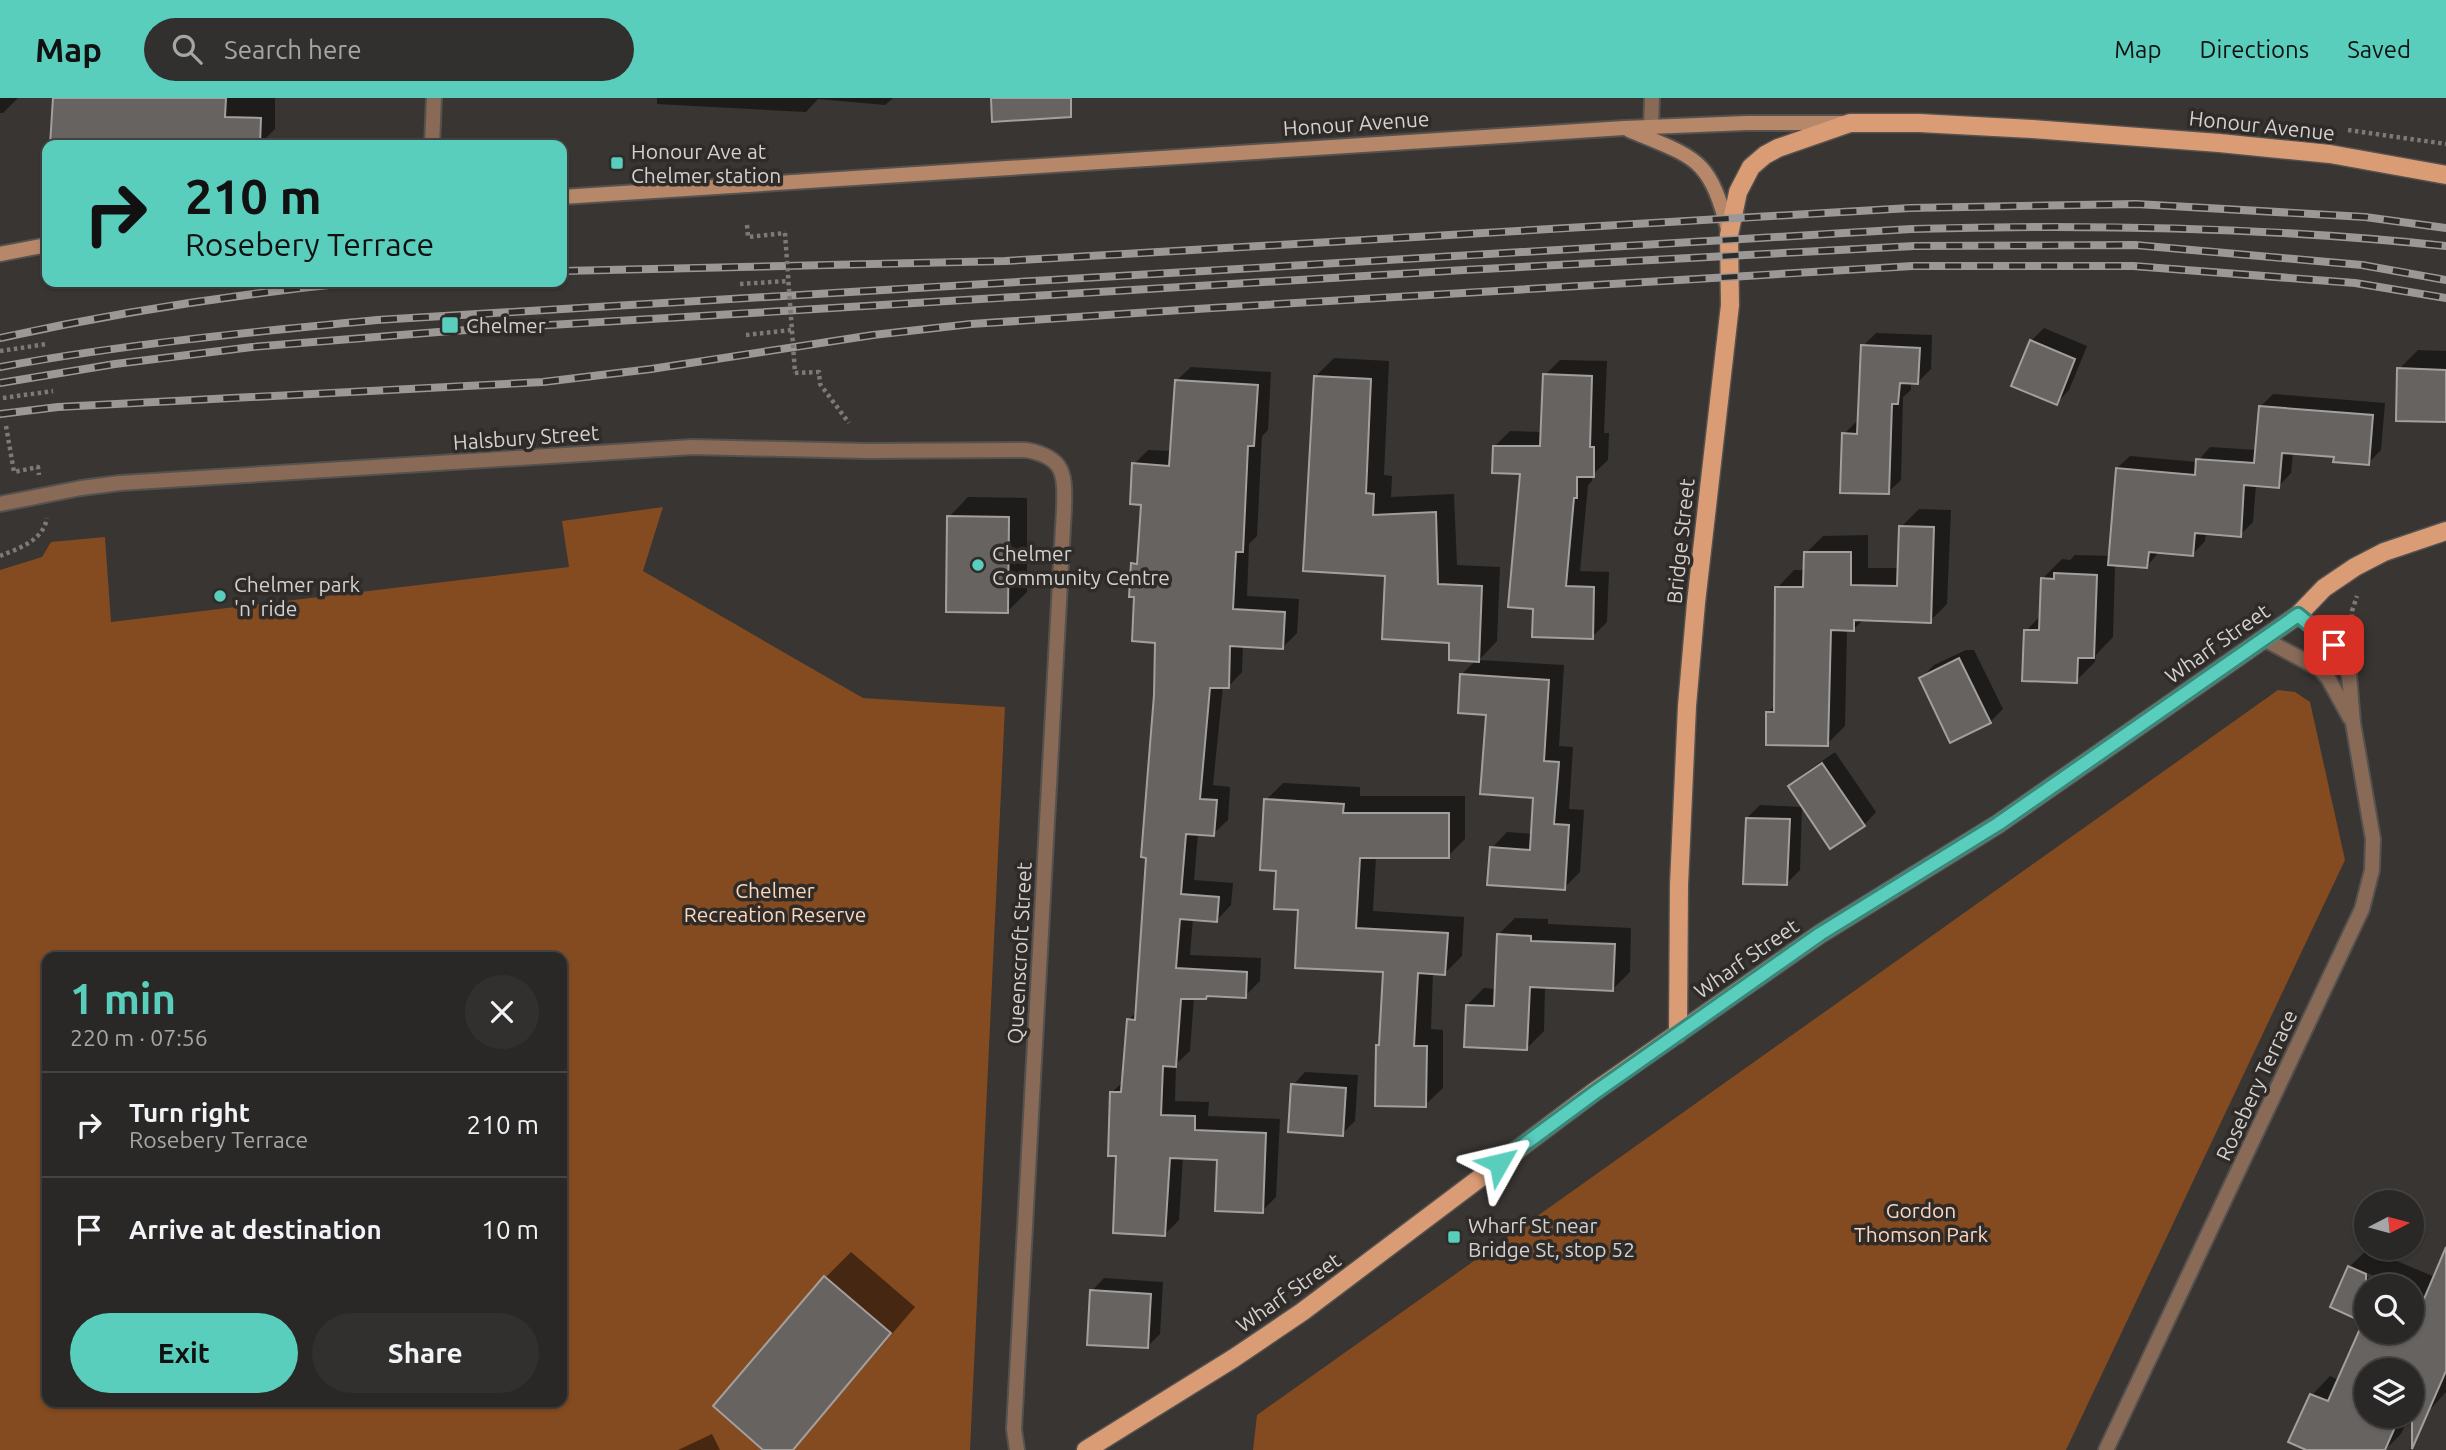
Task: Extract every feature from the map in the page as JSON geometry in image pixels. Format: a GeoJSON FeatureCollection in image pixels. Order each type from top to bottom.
{"type":"FeatureCollection","features":[{"type":"Feature","properties":{"kind":"main road","name":"Honour Avenue"},"geometry":{"type":"LineString","coordinates":[[567,197],[1624,128],[1747,123],[1931,124],[2141,136],[2330,154],[2446,174]]}},
{"type":"Feature","properties":{"kind":"main road","name":"Bridge Street"},"geometry":{"type":"LineString","coordinates":[[1678,1034],[1680,859],[1687,706],[1730,305],[1729,235],[1738,192],[1755,163],[1778,148],[1850,123]]}},
{"type":"Feature","properties":{"kind":"main road"},"geometry":{"type":"LineString","coordinates":[[1624,128],[1683,153],[1701,166],[1716,189],[1729,235]]}},
{"type":"Feature","properties":{"kind":"main road"},"geometry":{"type":"LineString","coordinates":[[0,254],[42,246]]}},
{"type":"Feature","properties":{"kind":"main road","name":"Wharf Street"},"geometry":{"type":"LineString","coordinates":[[1086,1450],[1234,1358],[1302,1312],[1422,1223],[1518,1147],[1820,934],[1998,824],[2298,615],[2324,588],[2355,567],[2384,552],[2446,531]]}},
{"type":"Feature","properties":{"kind":"street"},"geometry":{"type":"LineString","coordinates":[[432,140],[435,98]]}},
{"type":"Feature","properties":{"kind":"street"},"geometry":{"type":"LineString","coordinates":[[1651,127],[1652,98]]}},
{"type":"Feature","properties":{"kind":"street","name":"Halsbury Street"},"geometry":{"type":"LineString","coordinates":[[0,504],[81,488],[152,481],[693,447],[867,451],[1013,449],[1039,452],[1056,460]]}},
{"type":"Feature","properties":{"kind":"street","name":"Queenscroft Street"},"geometry":{"type":"LineString","coordinates":[[1017,1450],[1014,1429],[1064,509],[1064,478],[1056,460]]}},
{"type":"Feature","properties":{"kind":"street","name":"Rosebery Terrace"},"geometry":{"type":"LineString","coordinates":[[2106,1450],[2362,909],[2372,870],[2372,839],[2353,723],[2349,675],[2342,657],[2329,640],[2298,615]]}},
{"type":"Feature","properties":{"kind":"street","name":"Rosebery Terrace"},"geometry":{"type":"LineString","coordinates":[[2264,639],[2313,664],[2324,673],[2353,723]]}},
{"type":"Feature","properties":{"kind":"path"},"geometry":{"type":"LineString","coordinates":[[2344,130],[2446,144]]}},
{"type":"Feature","properties":{"kind":"path"},"geometry":{"type":"LineString","coordinates":[[747,225],[748,237],[785,233],[795,373],[819,372],[820,384],[849,422]]}},
{"type":"Feature","properties":{"kind":"path"},"geometry":{"type":"LineString","coordinates":[[740,284],[788,281]]}},
{"type":"Feature","properties":{"kind":"path"},"geometry":{"type":"LineString","coordinates":[[747,335],[791,330]]}},
{"type":"Feature","properties":{"kind":"path"},"geometry":{"type":"LineString","coordinates":[[0,351],[47,344]]}},
{"type":"Feature","properties":{"kind":"path"},"geometry":{"type":"LineString","coordinates":[[2,398],[53,391]]}},
{"type":"Feature","properties":{"kind":"path"},"geometry":{"type":"LineString","coordinates":[[6,426],[12,464]]}},
{"type":"Feature","properties":{"kind":"path"},"geometry":{"type":"LineString","coordinates":[[0,556],[30,543],[45,527],[48,515],[43,495]]}},
{"type":"Feature","properties":{"kind":"path"},"geometry":{"type":"LineString","coordinates":[[2350,641],[2352,611],[2360,591]]}},
{"type":"Feature","properties":{"kind":"green space","name":"Chelmer Recreation Reserve"},"geometry":{"type":"Polygon","coordinates":[[[663,507],[643,571],[863,698],[1005,707],[970,1450],[0,1450],[0,570],[42,557],[51,542],[105,537],[111,622],[569,567],[562,521],[663,507]]]}},
{"type":"Feature","properties":{"kind":"green space","name":"Gordon Thomson Park"},"geometry":{"type":"Polygon","coordinates":[[[2278,690],[2295,692],[2310,702],[2345,860],[2066,1450],[1253,1450],[1257,1415],[2278,690]]]}},
{"type":"Feature","properties":{"kind":"building"},"geometry":{"type":"Polygon","coordinates":[[[53,98],[226,98],[225,117],[261,118],[260,140],[50,140],[53,98]]]}},
{"type":"Feature","properties":{"kind":"building"},"geometry":{"type":"Polygon","coordinates":[[[991,98],[1071,98],[1071,117],[992,122],[991,98]]]}},
{"type":"Feature","properties":{"kind":"building"},"geometry":{"type":"Polygon","coordinates":[[[2030,340],[2075,359],[2057,405],[2011,386],[2030,340]]]}},
{"type":"Feature","properties":{"kind":"building"},"geometry":{"type":"Polygon","coordinates":[[[1861,345],[1920,348],[1918,384],[1900,383],[1898,404],[1892,404],[1889,494],[1840,493],[1842,433],[1857,434],[1861,345]]]}},
{"type":"Feature","properties":{"kind":"building"},"geometry":{"type":"Polygon","coordinates":[[[2397,368],[2446,370],[2446,422],[2396,421],[2397,368]]]}},
{"type":"Feature","properties":{"kind":"building"},"geometry":{"type":"Polygon","coordinates":[[[1543,374],[1592,376],[1590,447],[1594,447],[1594,477],[1577,477],[1577,498],[1574,498],[1566,586],[1594,587],[1593,639],[1532,637],[1533,609],[1508,607],[1520,474],[1492,473],[1493,446],[1540,446],[1543,374]]]}},
{"type":"Feature","properties":{"kind":"building"},"geometry":{"type":"Polygon","coordinates":[[[1314,376],[1371,379],[1366,493],[1374,494],[1373,515],[1436,512],[1438,584],[1482,586],[1479,662],[1449,660],[1449,643],[1382,639],[1385,576],[1303,571],[1314,376]]]}},
{"type":"Feature","properties":{"kind":"building"},"geometry":{"type":"Polygon","coordinates":[[[1175,380],[1258,385],[1254,446],[1248,446],[1243,552],[1236,552],[1233,609],[1285,612],[1283,649],[1230,646],[1229,688],[1210,688],[1200,799],[1217,800],[1214,836],[1186,834],[1181,894],[1219,897],[1217,922],[1180,919],[1176,968],[1247,972],[1246,998],[1207,996],[1206,999],[1181,999],[1176,1067],[1163,1066],[1161,1115],[1195,1116],[1195,1130],[1266,1133],[1263,1213],[1215,1211],[1217,1160],[1170,1158],[1165,1236],[1113,1233],[1116,1156],[1108,1156],[1110,1092],[1121,1092],[1127,1019],[1135,1020],[1146,858],[1141,857],[1154,695],[1155,643],[1132,641],[1134,597],[1129,597],[1131,563],[1137,564],[1141,505],[1130,504],[1132,463],[1169,466],[1175,380]]]}},
{"type":"Feature","properties":{"kind":"building"},"geometry":{"type":"Polygon","coordinates":[[[2259,406],[2373,415],[2369,465],[2333,462],[2334,457],[2282,453],[2279,488],[2244,485],[2241,537],[2195,533],[2193,556],[2149,552],[2147,568],[2108,565],[2116,468],[2195,475],[2196,459],[2254,463],[2259,406]]]}},
{"type":"Feature","properties":{"kind":"building","name":"Chelmer Community Centre"},"geometry":{"type":"Polygon","coordinates":[[[947,516],[1009,517],[1008,613],[946,612],[947,516]]]}},
{"type":"Feature","properties":{"kind":"building"},"geometry":{"type":"Polygon","coordinates":[[[1899,526],[1934,527],[1931,623],[1854,620],[1854,631],[1831,630],[1828,746],[1766,745],[1766,712],[1774,712],[1775,587],[1803,587],[1804,552],[1851,552],[1851,585],[1897,586],[1899,526]]]}},
{"type":"Feature","properties":{"kind":"building"},"geometry":{"type":"Polygon","coordinates":[[[2054,573],[2097,575],[2094,658],[2078,658],[2077,683],[2022,681],[2024,630],[2039,630],[2041,578],[2054,579],[2054,573]]]}},
{"type":"Feature","properties":{"kind":"building"},"geometry":{"type":"Polygon","coordinates":[[[1959,658],[1991,723],[1950,743],[1919,678],[1959,658]]]}},
{"type":"Feature","properties":{"kind":"building"},"geometry":{"type":"Polygon","coordinates":[[[1460,674],[1549,680],[1544,761],[1559,762],[1554,824],[1569,825],[1565,890],[1487,885],[1490,847],[1530,850],[1533,798],[1480,794],[1486,715],[1458,713],[1460,674]]]}},
{"type":"Feature","properties":{"kind":"building"},"geometry":{"type":"Polygon","coordinates":[[[1822,763],[1865,826],[1830,849],[1788,786],[1822,763]]]}},
{"type":"Feature","properties":{"kind":"building"},"geometry":{"type":"Polygon","coordinates":[[[1264,799],[1344,804],[1343,813],[1449,813],[1449,858],[1360,858],[1356,928],[1448,933],[1445,975],[1418,973],[1414,1046],[1427,1046],[1426,1107],[1375,1106],[1376,1045],[1379,1045],[1383,972],[1295,968],[1298,910],[1274,909],[1276,871],[1260,870],[1264,799]]]}},
{"type":"Feature","properties":{"kind":"building"},"geometry":{"type":"Polygon","coordinates":[[[1746,818],[1790,819],[1787,885],[1743,884],[1746,818]]]}},
{"type":"Feature","properties":{"kind":"building"},"geometry":{"type":"Polygon","coordinates":[[[1497,934],[1531,936],[1531,941],[1615,944],[1613,991],[1530,987],[1527,1050],[1464,1047],[1466,1005],[1494,1006],[1497,934]]]}},
{"type":"Feature","properties":{"kind":"building"},"geometry":{"type":"Polygon","coordinates":[[[1291,1084],[1346,1088],[1343,1136],[1288,1132],[1291,1084]]]}},
{"type":"Feature","properties":{"kind":"building"},"geometry":{"type":"Polygon","coordinates":[[[2446,1247],[2446,1371],[2424,1421],[2424,1358],[2354,1358],[2354,1428],[2395,1428],[2385,1450],[2306,1450],[2288,1442],[2310,1394],[2328,1401],[2354,1342],[2424,1344],[2424,1299],[2446,1247]]]}},
{"type":"Feature","properties":{"kind":"building"},"geometry":{"type":"Polygon","coordinates":[[[2348,1266],[2366,1274],[2354,1274],[2354,1318],[2330,1307],[2348,1266]]]}},
{"type":"Feature","properties":{"kind":"building"},"geometry":{"type":"Polygon","coordinates":[[[824,1276],[891,1333],[793,1450],[763,1450],[713,1406],[824,1276]]]}},
{"type":"Feature","properties":{"kind":"building"},"geometry":{"type":"Polygon","coordinates":[[[1090,1290],[1151,1294],[1148,1348],[1087,1345],[1090,1290]]]}},
{"type":"Feature","properties":{"kind":"building"},"geometry":{"type":"Polygon","coordinates":[[[2412,1428],[2421,1428],[2412,1449],[2412,1428]]]}},
{"type":"Feature","properties":{"kind":"railway"},"geometry":{"type":"LineString","coordinates":[[567,271],[1005,261],[1910,208],[2136,204],[2365,217],[2446,228]]}},
{"type":"Feature","properties":{"kind":"railway"},"geometry":{"type":"LineString","coordinates":[[0,367],[141,345],[377,320],[1911,229],[2179,228],[2446,246]]}},
{"type":"Feature","properties":{"kind":"railway"},"geometry":{"type":"LineString","coordinates":[[0,383],[115,364],[252,347],[451,331],[1464,270],[1914,246],[2135,245],[2362,265],[2446,280]]}},
{"type":"Feature","properties":{"kind":"railway"},"geometry":{"type":"LineString","coordinates":[[0,414],[58,407],[543,382],[651,369],[873,335],[971,324],[1913,266],[2133,266],[2355,283],[2446,298]]}},
{"type":"Feature","properties":{"kind":"railway"},"geometry":{"type":"LineString","coordinates":[[0,338],[178,305],[312,287]]}},
{"type":"Feature","properties":{"kind":"place","name":"Honour Ave at Chelmer station"},"geometry":{"type":"Point","coordinates":[617,163]}},
{"type":"Feature","properties":{"kind":"place","name":"Chelmer"},"geometry":{"type":"Point","coordinates":[450,325]}},
{"type":"Feature","properties":{"kind":"place","name":"Chelmer Community Centre"},"geometry":{"type":"Point","coordinates":[978,565]}},
{"type":"Feature","properties":{"kind":"place","name":"Chelmer park 'n' ride"},"geometry":{"type":"Point","coordinates":[220,596]}},
{"type":"Feature","properties":{"kind":"place","name":"Wharf St near Bridge St, stop 52"},"geometry":{"type":"Point","coordinates":[1454,1237]}},
{"type":"Feature","properties":{"kind":"route"},"geometry":{"type":"LineString","coordinates":[[1499,1163],[1820,934],[1998,824],[2298,615],[2334,645]]}}]}
